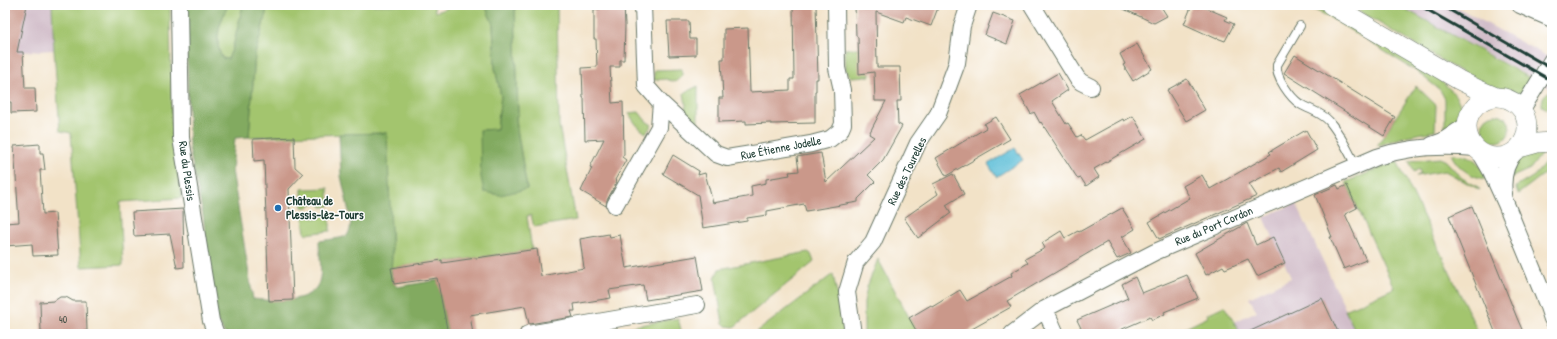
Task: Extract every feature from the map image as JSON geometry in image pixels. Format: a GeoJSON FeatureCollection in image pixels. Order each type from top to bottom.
{"type":"FeatureCollection","features":[{"type":"Feature","properties":{"kind":"street","name":"Rue du Plessis"},"geometry":{"type":"LineString","coordinates":[[179,5],[182,138],[211,321],[216,334]]}},
{"type":"Feature","properties":{"kind":"street","name":"Rue Étienne Jodelle"},"geometry":{"type":"LineString","coordinates":[[643,5],[646,86],[661,103],[721,157],[735,157],[811,144],[830,139],[840,131],[843,124],[842,90],[837,68],[836,5]]}},
{"type":"Feature","properties":{"kind":"street","name":"Rue des Tourelles"},"geometry":{"type":"LineString","coordinates":[[854,334],[847,292],[856,262],[873,242],[918,143],[938,114],[957,63],[962,26],[969,5]]}},
{"type":"Feature","properties":{"kind":"street"},"geometry":{"type":"LineString","coordinates":[[1032,5],[1077,78],[1081,82],[1091,87]]}},
{"type":"Feature","properties":{"kind":"street"},"geometry":{"type":"LineString","coordinates":[[1331,5],[1469,86],[1496,97]]}},
{"type":"Feature","properties":{"kind":"street"},"geometry":{"type":"LineString","coordinates":[[1520,5],[1552,19]]}},
{"type":"Feature","properties":{"kind":"street"},"geometry":{"type":"LineString","coordinates":[[1523,112],[1552,60]]}},
{"type":"Feature","properties":{"kind":"street"},"geometry":{"type":"LineString","coordinates":[[1434,65],[1446,74],[1459,90],[1465,103],[1469,138],[1491,171],[1550,303],[1552,319]]}},
{"type":"Feature","properties":{"kind":"street"},"geometry":{"type":"LineString","coordinates":[[1468,122],[1471,112],[1480,102],[1490,98],[1507,98],[1518,104],[1523,112],[1528,126],[1527,132],[1523,143],[1508,160],[1504,173],[1506,204]]}},
{"type":"Feature","properties":{"kind":"street"},"geometry":{"type":"LineString","coordinates":[[615,205],[659,127],[661,103]]}},
{"type":"Feature","properties":{"kind":"street"},"geometry":{"type":"LineString","coordinates":[[1523,112],[1535,123],[1552,134]]}},
{"type":"Feature","properties":{"kind":"street","name":"Rue du Port Cordon"},"geometry":{"type":"LineString","coordinates":[[1012,334],[1045,309],[1155,252],[1391,152],[1429,146],[1443,141],[1468,122]]}},
{"type":"Feature","properties":{"kind":"street"},"geometry":{"type":"LineString","coordinates":[[1478,150],[1492,157],[1498,157],[1537,143],[1552,142]]}},
{"type":"Feature","properties":{"kind":"street","name":"Rue du Port Cordon"},"geometry":{"type":"LineString","coordinates":[[1429,146],[1478,150]]}},
{"type":"Feature","properties":{"kind":"street"},"geometry":{"type":"LineString","coordinates":[[528,334],[697,305]]}},
{"type":"Feature","properties":{"kind":"street"},"geometry":{"type":"LineString","coordinates":[[1045,309],[1056,334]]}},
{"type":"Feature","properties":{"kind":"lane"},"geometry":{"type":"LineString","coordinates":[[1300,26],[1277,66],[1277,72],[1284,86],[1294,99],[1323,115],[1328,120],[1339,135],[1356,166]]}},
{"type":"Feature","properties":{"kind":"shaded area"},"geometry":{"type":"Polygon","coordinates":[[[5,5],[52,5],[54,50],[5,53],[5,5]]]}},
{"type":"Feature","properties":{"kind":"shaded area"},"geometry":{"type":"Polygon","coordinates":[[[1398,5],[1453,5],[1552,59],[1552,89],[1398,5]]]}},
{"type":"Feature","properties":{"kind":"shaded area"},"geometry":{"type":"Polygon","coordinates":[[[1296,203],[1357,334],[1240,334],[1234,322],[1257,311],[1249,298],[1291,278],[1264,217],[1296,203]]]}},
{"type":"Feature","properties":{"kind":"green space"},"geometry":{"type":"Polygon","coordinates":[[[52,5],[170,5],[172,140],[182,198],[120,202],[123,265],[81,267],[71,133],[60,131],[52,5]]]}},
{"type":"Feature","properties":{"kind":"green space"},"geometry":{"type":"Polygon","coordinates":[[[186,5],[228,5],[220,25],[218,44],[222,58],[228,59],[233,47],[243,5],[266,5],[266,13],[255,54],[249,137],[235,138],[232,170],[253,299],[292,299],[311,293],[317,287],[321,274],[319,241],[347,236],[350,230],[351,221],[341,176],[339,134],[387,133],[392,272],[394,284],[397,287],[438,280],[448,334],[225,334],[216,319],[203,215],[189,148],[186,5]]]}},
{"type":"Feature","properties":{"kind":"green space"},"geometry":{"type":"Polygon","coordinates":[[[228,5],[243,5],[233,47],[228,59],[222,58],[219,51],[218,38],[222,18],[228,5]]]}},
{"type":"Feature","properties":{"kind":"green space"},"geometry":{"type":"Polygon","coordinates":[[[266,5],[434,5],[435,12],[448,8],[451,5],[482,5],[487,10],[493,24],[495,68],[501,96],[497,129],[480,130],[527,189],[516,115],[518,115],[515,5],[557,5],[559,125],[576,220],[534,227],[531,215],[527,216],[532,250],[442,263],[442,261],[391,268],[392,254],[386,133],[249,137],[255,54],[266,13],[266,5]]]}},
{"type":"Feature","properties":{"kind":"green space"},"geometry":{"type":"Polygon","coordinates":[[[482,5],[515,5],[518,115],[516,116],[527,189],[500,195],[484,192],[481,177],[480,130],[497,129],[501,96],[495,68],[493,24],[487,10],[482,5]]]}},
{"type":"Feature","properties":{"kind":"green space"},"geometry":{"type":"Polygon","coordinates":[[[1304,5],[1313,5],[1330,13],[1432,74],[1444,83],[1455,95],[1461,108],[1457,122],[1445,133],[1445,99],[1440,90],[1416,71],[1329,17],[1304,5]]]}},
{"type":"Feature","properties":{"kind":"green space"},"geometry":{"type":"Polygon","coordinates":[[[1349,5],[1398,5],[1533,80],[1520,94],[1507,90],[1488,88],[1349,5]]]}},
{"type":"Feature","properties":{"kind":"green space"},"geometry":{"type":"Polygon","coordinates":[[[869,47],[870,76],[851,77],[846,70],[845,49],[869,47]]]}},
{"type":"Feature","properties":{"kind":"green space"},"geometry":{"type":"Polygon","coordinates":[[[682,69],[682,76],[675,82],[666,79],[654,80],[654,70],[682,69]]]}},
{"type":"Feature","properties":{"kind":"green space"},"geometry":{"type":"Polygon","coordinates":[[[698,86],[698,125],[684,113],[686,105],[684,93],[698,86]]]}},
{"type":"Feature","properties":{"kind":"green space"},"geometry":{"type":"Polygon","coordinates":[[[1416,86],[1436,105],[1435,131],[1407,136],[1377,146],[1416,86]]]}},
{"type":"Feature","properties":{"kind":"green space"},"geometry":{"type":"Polygon","coordinates":[[[1552,90],[1552,112],[1542,106],[1542,100],[1547,93],[1552,90]]]}},
{"type":"Feature","properties":{"kind":"green space"},"geometry":{"type":"Polygon","coordinates":[[[639,112],[646,121],[652,125],[646,133],[636,124],[629,113],[639,112]]]}},
{"type":"Feature","properties":{"kind":"green space"},"geometry":{"type":"Polygon","coordinates":[[[1496,114],[1506,118],[1510,128],[1506,138],[1496,142],[1486,138],[1482,128],[1486,118],[1496,114]]]}},
{"type":"Feature","properties":{"kind":"green space"},"geometry":{"type":"Polygon","coordinates":[[[1528,152],[1543,152],[1530,169],[1510,178],[1516,163],[1528,152]]]}},
{"type":"Feature","properties":{"kind":"green space"},"geometry":{"type":"Polygon","coordinates":[[[1451,154],[1474,159],[1487,179],[1476,177],[1461,168],[1451,154]]]}},
{"type":"Feature","properties":{"kind":"green space"},"geometry":{"type":"Polygon","coordinates":[[[1440,158],[1446,161],[1462,178],[1478,187],[1480,190],[1445,171],[1416,176],[1421,174],[1419,169],[1414,172],[1409,161],[1440,158]]]}},
{"type":"Feature","properties":{"kind":"green space"},"geometry":{"type":"Polygon","coordinates":[[[1552,159],[1552,168],[1518,194],[1516,187],[1534,176],[1548,160],[1552,159]]]}},
{"type":"Feature","properties":{"kind":"green space"},"geometry":{"type":"Polygon","coordinates":[[[1397,161],[1479,334],[1357,334],[1345,310],[1394,288],[1346,182],[1397,161]]]}},
{"type":"Feature","properties":{"kind":"green space"},"geometry":{"type":"Polygon","coordinates":[[[328,188],[329,206],[322,207],[320,203],[311,204],[308,207],[302,207],[302,189],[328,188]]]}},
{"type":"Feature","properties":{"kind":"green space"},"geometry":{"type":"Polygon","coordinates":[[[324,214],[330,214],[330,231],[305,234],[303,217],[310,216],[312,218],[320,218],[324,214]]]}},
{"type":"Feature","properties":{"kind":"green space"},"geometry":{"type":"Polygon","coordinates":[[[808,252],[811,254],[814,262],[734,327],[726,326],[723,323],[715,278],[719,269],[808,252]]]}},
{"type":"Feature","properties":{"kind":"green space"},"geometry":{"type":"Polygon","coordinates":[[[878,259],[918,334],[864,334],[864,302],[867,287],[878,259]]]}},
{"type":"Feature","properties":{"kind":"green space"},"geometry":{"type":"Polygon","coordinates":[[[833,274],[845,334],[754,334],[833,274]]]}},
{"type":"Feature","properties":{"kind":"green space"},"geometry":{"type":"Polygon","coordinates":[[[1224,306],[1240,334],[1173,334],[1208,317],[1207,314],[1224,306]]]}},
{"type":"Feature","properties":{"kind":"green space"},"geometry":{"type":"Polygon","coordinates":[[[678,318],[682,334],[632,334],[629,327],[678,318]]]}},
{"type":"Feature","properties":{"kind":"water"},"geometry":{"type":"Polygon","coordinates":[[[1015,148],[1023,160],[996,177],[988,164],[1015,148]]]}},
{"type":"Feature","properties":{"kind":"building"},"geometry":{"type":"Polygon","coordinates":[[[5,5],[27,5],[17,52],[23,52],[25,88],[35,88],[36,112],[11,113],[11,102],[5,102],[5,5]]]}},
{"type":"Feature","properties":{"kind":"building"},"geometry":{"type":"Polygon","coordinates":[[[600,5],[624,5],[625,25],[624,60],[620,60],[620,67],[610,67],[612,103],[623,102],[624,154],[622,157],[626,160],[615,180],[617,182],[607,200],[606,206],[581,191],[592,168],[590,167],[604,139],[585,140],[582,68],[597,67],[596,39],[594,39],[594,9],[600,9],[600,5]]]}},
{"type":"Feature","properties":{"kind":"building"},"geometry":{"type":"Polygon","coordinates":[[[793,5],[816,5],[818,79],[816,79],[815,91],[815,123],[746,124],[746,121],[719,122],[719,98],[723,98],[721,59],[724,59],[724,29],[748,28],[750,92],[790,90],[790,79],[794,79],[793,5]]]}},
{"type":"Feature","properties":{"kind":"building"},"geometry":{"type":"Polygon","coordinates":[[[855,5],[869,5],[870,7],[878,5],[939,5],[931,26],[906,17],[904,22],[876,12],[877,67],[900,67],[901,101],[897,101],[898,124],[902,126],[883,160],[868,175],[875,182],[858,199],[858,202],[806,211],[804,204],[767,211],[767,215],[747,218],[747,221],[703,228],[698,195],[663,174],[673,155],[699,171],[698,175],[705,173],[713,203],[752,196],[751,186],[766,183],[766,179],[790,175],[789,172],[799,171],[797,157],[821,153],[826,182],[874,137],[869,134],[886,101],[875,101],[874,72],[859,74],[855,5]]]}},
{"type":"Feature","properties":{"kind":"building"},"geometry":{"type":"Polygon","coordinates":[[[1115,5],[1160,5],[1167,16],[1154,23],[1115,5]]]}},
{"type":"Feature","properties":{"kind":"building"},"geometry":{"type":"Polygon","coordinates":[[[1192,5],[1199,5],[1227,17],[1225,20],[1234,24],[1225,41],[1217,39],[1184,24],[1192,5]]]}},
{"type":"Feature","properties":{"kind":"building"},"geometry":{"type":"Polygon","coordinates":[[[993,13],[1015,21],[1007,44],[985,35],[993,13]]]}},
{"type":"Feature","properties":{"kind":"building"},"geometry":{"type":"Polygon","coordinates":[[[667,21],[689,21],[690,39],[696,39],[696,55],[669,56],[667,21]]]}},
{"type":"Feature","properties":{"kind":"building"},"geometry":{"type":"Polygon","coordinates":[[[1137,44],[1152,69],[1133,81],[1123,65],[1125,64],[1120,54],[1137,44]]]}},
{"type":"Feature","properties":{"kind":"building"},"geometry":{"type":"Polygon","coordinates":[[[1295,55],[1395,117],[1384,136],[1284,73],[1295,55]]]}},
{"type":"Feature","properties":{"kind":"building"},"geometry":{"type":"Polygon","coordinates":[[[1058,73],[1068,90],[1052,101],[1066,124],[1068,123],[1077,137],[1081,135],[1085,140],[1123,119],[1124,121],[1133,116],[1146,139],[1094,169],[1099,177],[1086,186],[1081,178],[1078,179],[1041,122],[1040,123],[1034,112],[1031,114],[1020,95],[1058,73]]]}},
{"type":"Feature","properties":{"kind":"building"},"geometry":{"type":"Polygon","coordinates":[[[1187,79],[1205,110],[1186,121],[1167,90],[1187,79]]]}},
{"type":"Feature","properties":{"kind":"building"},"geometry":{"type":"Polygon","coordinates":[[[996,117],[1010,139],[946,176],[936,158],[986,128],[984,124],[996,117]]]}},
{"type":"Feature","properties":{"kind":"building"},"geometry":{"type":"Polygon","coordinates":[[[1306,130],[1317,150],[1281,172],[1279,168],[1249,184],[1257,196],[1159,239],[1149,222],[1190,198],[1183,186],[1202,175],[1210,189],[1271,154],[1269,152],[1306,130]]]}},
{"type":"Feature","properties":{"kind":"building"},"geometry":{"type":"Polygon","coordinates":[[[294,137],[295,167],[303,174],[289,189],[293,300],[269,301],[264,160],[254,161],[253,139],[294,137]]]}},
{"type":"Feature","properties":{"kind":"building"},"geometry":{"type":"Polygon","coordinates":[[[40,144],[40,153],[43,153],[45,170],[40,170],[43,214],[55,213],[58,255],[33,256],[32,244],[5,246],[5,223],[19,222],[14,146],[40,144]]]}},
{"type":"Feature","properties":{"kind":"building"},"geometry":{"type":"Polygon","coordinates":[[[953,174],[964,194],[946,205],[951,213],[918,238],[904,218],[938,194],[933,184],[953,174]]]}},
{"type":"Feature","properties":{"kind":"building"},"geometry":{"type":"Polygon","coordinates":[[[1337,185],[1339,189],[1347,185],[1357,208],[1345,214],[1366,260],[1344,269],[1330,237],[1332,237],[1315,195],[1337,185]]]}},
{"type":"Feature","properties":{"kind":"building"},"geometry":{"type":"Polygon","coordinates":[[[1472,206],[1524,334],[1496,334],[1449,216],[1472,206]]]}},
{"type":"Feature","properties":{"kind":"building"},"geometry":{"type":"Polygon","coordinates":[[[1122,208],[1135,229],[1122,237],[1131,253],[1117,259],[1107,242],[1007,301],[1011,307],[963,334],[918,334],[909,318],[931,305],[932,307],[960,290],[967,301],[1012,276],[1011,273],[1028,263],[1025,259],[1045,248],[1042,243],[1061,231],[1065,238],[1078,231],[1079,232],[1122,208]]]}},
{"type":"Feature","properties":{"kind":"building"},"geometry":{"type":"Polygon","coordinates":[[[183,209],[184,267],[177,268],[170,234],[134,236],[132,212],[183,209]]]}},
{"type":"Feature","properties":{"kind":"building"},"geometry":{"type":"Polygon","coordinates":[[[1247,223],[1256,245],[1273,237],[1285,263],[1257,276],[1248,259],[1225,269],[1223,266],[1206,275],[1195,253],[1247,223]]]}},
{"type":"Feature","properties":{"kind":"building"},"geometry":{"type":"Polygon","coordinates":[[[609,234],[610,237],[620,235],[626,268],[697,256],[703,291],[646,300],[643,285],[609,290],[611,298],[574,304],[575,311],[571,311],[573,317],[529,324],[525,306],[470,315],[473,334],[448,334],[437,278],[394,284],[391,268],[442,260],[442,263],[537,249],[541,276],[584,268],[580,239],[609,234]]]}},
{"type":"Feature","properties":{"kind":"building"},"geometry":{"type":"Polygon","coordinates":[[[1187,275],[1198,298],[1164,312],[1165,314],[1152,320],[1150,317],[1111,334],[1084,334],[1077,320],[1128,298],[1122,284],[1135,277],[1142,293],[1187,275]]]}},
{"type":"Feature","properties":{"kind":"building"},"geometry":{"type":"Polygon","coordinates":[[[60,297],[66,297],[73,301],[86,301],[87,331],[81,331],[81,334],[43,334],[43,332],[41,332],[40,302],[54,301],[60,297]]]}},
{"type":"Feature","properties":{"kind":"building"},"geometry":{"type":"Polygon","coordinates":[[[1322,298],[1339,334],[1244,334],[1322,298]]]}},
{"type":"Feature","properties":{"kind":"railway"},"geometry":{"type":"LineString","coordinates":[[1419,5],[1552,81]]}},
{"type":"Feature","properties":{"kind":"railway"},"geometry":{"type":"LineString","coordinates":[[1441,5],[1552,69]]}},
{"type":"Feature","properties":{"kind":"place","name":"Château de Plessis-lèz-Tours"},"geometry":{"type":"Point","coordinates":[278,208]}}]}
